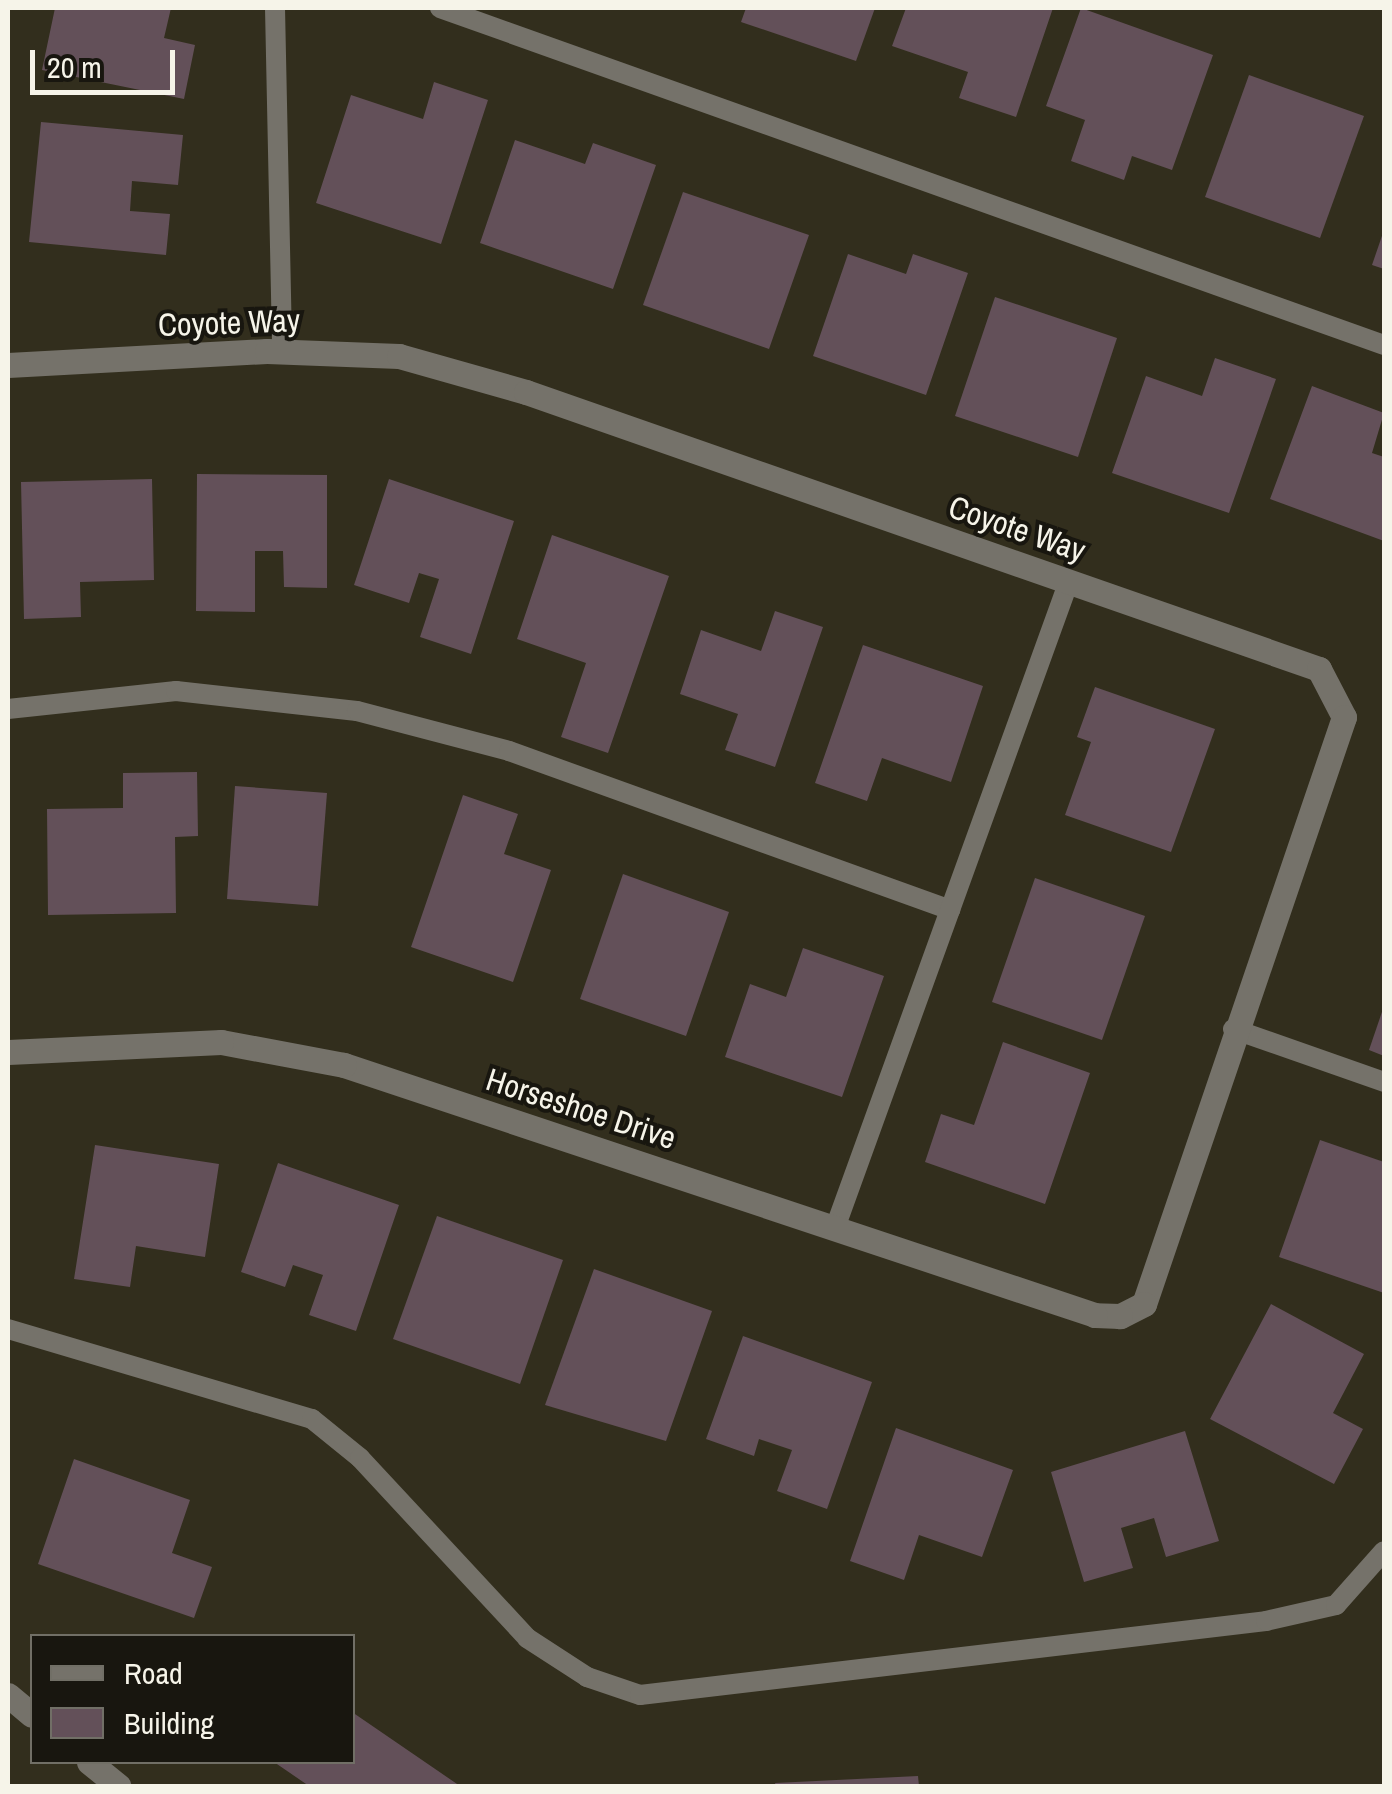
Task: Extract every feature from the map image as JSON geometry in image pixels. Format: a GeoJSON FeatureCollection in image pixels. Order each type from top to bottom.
{"type":"FeatureCollection","features":[{"type":"Feature","properties":{"kind":"street","name":"Coyote Way"},"geometry":{"type":"LineString","coordinates":[[8,365],[282,352],[399,356],[526,392],[1319,669],[1336,690],[1344,717],[1232,1029],[1144,1304],[1120,1316]]}},
{"type":"Feature","properties":{"kind":"street","name":"Horseshoe Drive"},"geometry":{"type":"LineString","coordinates":[[8,1052],[221,1042],[344,1064],[1095,1315],[1120,1316]]}},
{"type":"Feature","properties":{"kind":"street"},"geometry":{"type":"LineString","coordinates":[[8,1695],[30,1713]]}},
{"type":"Feature","properties":{"kind":"street"},"geometry":{"type":"LineString","coordinates":[[91,1764],[119,1786]]}},
{"type":"Feature","properties":{"kind":"lane"},"geometry":{"type":"LineString","coordinates":[[275,8],[282,352]]}},
{"type":"Feature","properties":{"kind":"lane"},"geometry":{"type":"LineString","coordinates":[[440,8],[1384,345]]}},
{"type":"Feature","properties":{"kind":"lane"},"geometry":{"type":"LineString","coordinates":[[835,1228],[1069,582]]}},
{"type":"Feature","properties":{"kind":"lane"},"geometry":{"type":"LineString","coordinates":[[8,710],[176,691],[357,711],[509,751],[950,910]]}},
{"type":"Feature","properties":{"kind":"lane"},"geometry":{"type":"LineString","coordinates":[[1232,1029],[1384,1082]]}},
{"type":"Feature","properties":{"kind":"lane"},"geometry":{"type":"LineString","coordinates":[[8,1329],[312,1418],[360,1458],[527,1638],[587,1677],[640,1695],[1266,1620],[1336,1605],[1384,1552]]}},
{"type":"Feature","properties":{"kind":"building"},"geometry":{"type":"Polygon","coordinates":[[[55,8],[171,8],[164,38],[195,45],[184,99],[42,70],[55,8]]]}},
{"type":"Feature","properties":{"kind":"building"},"geometry":{"type":"Polygon","coordinates":[[[746,8],[875,8],[856,61],[741,22],[746,8]]]}},
{"type":"Feature","properties":{"kind":"building"},"geometry":{"type":"Polygon","coordinates":[[[906,8],[1053,8],[1016,117],[959,98],[968,72],[892,46],[906,8]]]}},
{"type":"Feature","properties":{"kind":"building"},"geometry":{"type":"Polygon","coordinates":[[[1081,8],[1213,55],[1172,170],[1132,156],[1124,180],[1071,161],[1085,120],[1046,106],[1081,8]]]}},
{"type":"Feature","properties":{"kind":"building"},"geometry":{"type":"Polygon","coordinates":[[[1249,75],[1364,116],[1320,238],[1205,197],[1249,75]]]}},
{"type":"Feature","properties":{"kind":"building"},"geometry":{"type":"Polygon","coordinates":[[[434,82],[488,100],[441,244],[316,203],[351,95],[423,119],[434,82]]]}},
{"type":"Feature","properties":{"kind":"building"},"geometry":{"type":"Polygon","coordinates":[[[41,122],[183,135],[178,185],[132,181],[130,211],[170,214],[166,255],[29,242],[41,122]]]}},
{"type":"Feature","properties":{"kind":"building"},"geometry":{"type":"Polygon","coordinates":[[[515,140],[585,164],[593,143],[656,165],[613,289],[480,243],[515,140]]]}},
{"type":"Feature","properties":{"kind":"building"},"geometry":{"type":"Polygon","coordinates":[[[683,192],[809,235],[769,349],[643,305],[683,192]]]}},
{"type":"Feature","properties":{"kind":"building"},"geometry":{"type":"Polygon","coordinates":[[[1384,230],[1384,269],[1372,265],[1384,230]]]}},
{"type":"Feature","properties":{"kind":"building"},"geometry":{"type":"Polygon","coordinates":[[[848,254],[906,274],[913,254],[968,273],[926,395],[813,356],[848,254]]]}},
{"type":"Feature","properties":{"kind":"building"},"geometry":{"type":"Polygon","coordinates":[[[995,297],[1117,338],[1078,457],[955,416],[995,297]]]}},
{"type":"Feature","properties":{"kind":"building"},"geometry":{"type":"Polygon","coordinates":[[[1215,358],[1276,379],[1229,513],[1112,473],[1146,376],[1202,396],[1215,358]]]}},
{"type":"Feature","properties":{"kind":"building"},"geometry":{"type":"Polygon","coordinates":[[[1312,386],[1384,413],[1372,453],[1384,457],[1384,541],[1270,499],[1312,386]]]}},
{"type":"Feature","properties":{"kind":"building"},"geometry":{"type":"Polygon","coordinates":[[[197,474],[327,475],[327,588],[284,587],[283,551],[255,551],[255,612],[196,611],[197,474]]]}},
{"type":"Feature","properties":{"kind":"building"},"geometry":{"type":"Polygon","coordinates":[[[152,479],[154,580],[80,582],[81,617],[24,619],[21,482],[152,479]]]}},
{"type":"Feature","properties":{"kind":"building"},"geometry":{"type":"Polygon","coordinates":[[[389,479],[514,521],[471,654],[420,637],[439,579],[419,573],[409,603],[354,585],[389,479]]]}},
{"type":"Feature","properties":{"kind":"building"},"geometry":{"type":"Polygon","coordinates":[[[552,535],[669,576],[608,753],[561,737],[586,663],[517,639],[552,535]]]}},
{"type":"Feature","properties":{"kind":"building"},"geometry":{"type":"Polygon","coordinates":[[[775,611],[823,627],[775,767],[725,750],[738,714],[680,694],[701,630],[761,651],[775,611]]]}},
{"type":"Feature","properties":{"kind":"building"},"geometry":{"type":"Polygon","coordinates":[[[863,645],[983,686],[951,782],[882,758],[867,801],[815,783],[863,645]]]}},
{"type":"Feature","properties":{"kind":"building"},"geometry":{"type":"Polygon","coordinates":[[[1095,687],[1215,729],[1171,852],[1065,815],[1091,742],[1077,737],[1095,687]]]}},
{"type":"Feature","properties":{"kind":"building"},"geometry":{"type":"Polygon","coordinates":[[[197,772],[198,836],[175,837],[176,913],[48,915],[47,809],[123,808],[123,773],[197,772]]]}},
{"type":"Feature","properties":{"kind":"building"},"geometry":{"type":"Polygon","coordinates":[[[235,786],[327,793],[318,906],[227,899],[235,786]]]}},
{"type":"Feature","properties":{"kind":"building"},"geometry":{"type":"Polygon","coordinates":[[[463,795],[518,814],[504,854],[551,870],[513,982],[411,947],[463,795]]]}},
{"type":"Feature","properties":{"kind":"building"},"geometry":{"type":"Polygon","coordinates":[[[623,874],[729,912],[686,1036],[580,999],[623,874]]]}},
{"type":"Feature","properties":{"kind":"building"},"geometry":{"type":"Polygon","coordinates":[[[1035,878],[1145,916],[1102,1040],[992,1002],[1035,878]]]}},
{"type":"Feature","properties":{"kind":"building"},"geometry":{"type":"Polygon","coordinates":[[[803,948],[884,976],[842,1097],[725,1057],[750,984],[786,997],[803,948]]]}},
{"type":"Feature","properties":{"kind":"building"},"geometry":{"type":"Polygon","coordinates":[[[1384,1006],[1384,1056],[1369,1050],[1384,1006]]]}},
{"type":"Feature","properties":{"kind":"building"},"geometry":{"type":"Polygon","coordinates":[[[1003,1042],[1090,1073],[1045,1204],[925,1162],[941,1114],[974,1125],[1003,1042]]]}},
{"type":"Feature","properties":{"kind":"building"},"geometry":{"type":"Polygon","coordinates":[[[1320,1140],[1384,1162],[1384,1293],[1279,1257],[1320,1140]]]}},
{"type":"Feature","properties":{"kind":"building"},"geometry":{"type":"Polygon","coordinates":[[[95,1145],[219,1164],[205,1257],[136,1246],[130,1287],[74,1279],[95,1145]]]}},
{"type":"Feature","properties":{"kind":"building"},"geometry":{"type":"Polygon","coordinates":[[[278,1163],[399,1205],[356,1331],[309,1315],[323,1275],[293,1265],[285,1287],[241,1272],[278,1163]]]}},
{"type":"Feature","properties":{"kind":"building"},"geometry":{"type":"Polygon","coordinates":[[[437,1216],[563,1260],[520,1384],[393,1339],[437,1216]]]}},
{"type":"Feature","properties":{"kind":"building"},"geometry":{"type":"Polygon","coordinates":[[[594,1269],[712,1311],[666,1441],[545,1405],[594,1269]]]}},
{"type":"Feature","properties":{"kind":"building"},"geometry":{"type":"Polygon","coordinates":[[[1271,1304],[1364,1354],[1333,1413],[1363,1429],[1334,1484],[1210,1419],[1271,1304]]]}},
{"type":"Feature","properties":{"kind":"building"},"geometry":{"type":"Polygon","coordinates":[[[743,1336],[872,1382],[827,1509],[777,1491],[792,1450],[759,1439],[754,1456],[706,1439],[743,1336]]]}},
{"type":"Feature","properties":{"kind":"building"},"geometry":{"type":"Polygon","coordinates":[[[896,1428],[1013,1470],[982,1557],[919,1535],[904,1580],[850,1561],[896,1428]]]}},
{"type":"Feature","properties":{"kind":"building"},"geometry":{"type":"Polygon","coordinates":[[[1185,1431],[1219,1541],[1166,1557],[1154,1518],[1121,1528],[1133,1568],[1084,1582],[1051,1472],[1185,1431]]]}},
{"type":"Feature","properties":{"kind":"building"},"geometry":{"type":"Polygon","coordinates":[[[74,1459],[190,1500],[172,1553],[212,1567],[194,1618],[38,1564],[74,1459]]]}},
{"type":"Feature","properties":{"kind":"building"},"geometry":{"type":"Polygon","coordinates":[[[355,1714],[460,1786],[309,1786],[277,1764],[355,1764],[355,1714]]]}},
{"type":"Feature","properties":{"kind":"building"},"geometry":{"type":"Polygon","coordinates":[[[918,1776],[919,1786],[775,1783],[918,1776]]]}}]}
